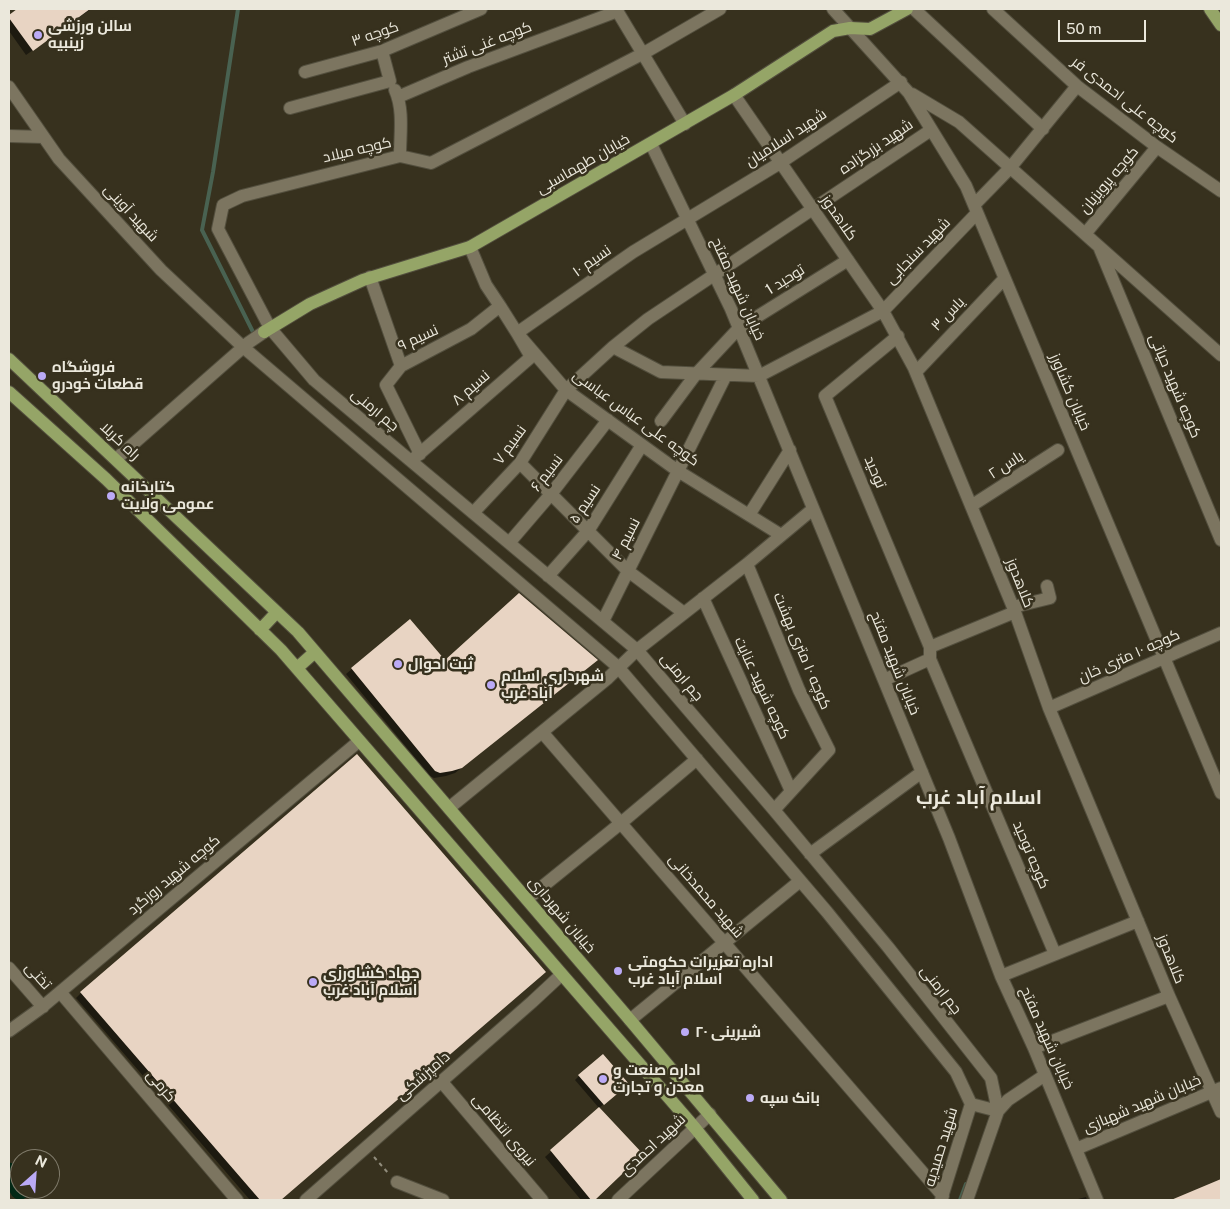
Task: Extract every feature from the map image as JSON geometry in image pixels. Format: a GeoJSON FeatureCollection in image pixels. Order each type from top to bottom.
{"type":"FeatureCollection","features":[{"type":"Feature","properties":{"kind":"main road","name":"خیابان طهماسبی"},"geometry":{"type":"LineString","coordinates":[[267,330],[310,304],[370,277],[470,247],[734,95],[833,31],[850,28],[870,29],[907,9]]}},
{"type":"Feature","properties":{"kind":"main road"},"geometry":{"type":"LineString","coordinates":[[1210,9],[1221,23]]}},
{"type":"Feature","properties":{"kind":"main road"},"geometry":{"type":"LineString","coordinates":[[1216,9],[1221,23]]}},
{"type":"Feature","properties":{"kind":"main road","name":"راه کربلا"},"geometry":{"type":"LineString","coordinates":[[9,359],[116,458],[298,632],[315,652]]}},
{"type":"Feature","properties":{"kind":"main road"},"geometry":{"type":"LineString","coordinates":[[9,392],[106,480],[297,668],[358,742],[695,1128],[753,1200]]}},
{"type":"Feature","properties":{"kind":"main road"},"geometry":{"type":"LineString","coordinates":[[260,630],[277,612]]}},
{"type":"Feature","properties":{"kind":"main road"},"geometry":{"type":"LineString","coordinates":[[297,668],[315,652]]}},
{"type":"Feature","properties":{"kind":"main road","name":"خیابان شهرداری"},"geometry":{"type":"LineString","coordinates":[[315,652],[710,1114],[781,1200]]}},
{"type":"Feature","properties":{"kind":"street","name":"کوچه ۳"},"geometry":{"type":"LineString","coordinates":[[305,72],[382,51],[481,9]]}},
{"type":"Feature","properties":{"kind":"street","name":"کوچه میلاد"},"geometry":{"type":"LineString","coordinates":[[267,330],[218,229],[223,205],[242,196],[400,156],[431,162],[644,53],[720,9]]}},
{"type":"Feature","properties":{"kind":"street","name":"خیابان کشاورز"},"geometry":{"type":"LineString","coordinates":[[833,9],[901,82],[966,186],[1221,793]]}},
{"type":"Feature","properties":{"kind":"street"},"geometry":{"type":"LineString","coordinates":[[914,9],[1043,128]]}},
{"type":"Feature","properties":{"kind":"street","name":"کوچه علی احمدی فر"},"geometry":{"type":"LineString","coordinates":[[993,9],[1077,86],[1157,148],[1221,191]]}},
{"type":"Feature","properties":{"kind":"street"},"geometry":{"type":"LineString","coordinates":[[617,10],[685,124]]}},
{"type":"Feature","properties":{"kind":"street","name":"کوچه غنی تشتر"},"geometry":{"type":"LineString","coordinates":[[398,97],[468,67],[617,10]]}},
{"type":"Feature","properties":{"kind":"street"},"geometry":{"type":"LineString","coordinates":[[382,51],[390,81],[398,97],[401,120],[400,156]]}},
{"type":"Feature","properties":{"kind":"street"},"geometry":{"type":"LineString","coordinates":[[290,108],[390,81]]}},
{"type":"Feature","properties":{"kind":"street","name":"شهید اسلامیان"},"geometry":{"type":"LineString","coordinates":[[688,219],[780,163],[901,82]]}},
{"type":"Feature","properties":{"kind":"street","name":"شهید سنجابی"},"geometry":{"type":"LineString","coordinates":[[759,376],[883,311],[976,209],[1077,86]]}},
{"type":"Feature","properties":{"kind":"street","name":"شهید آوینی"},"geometry":{"type":"LineString","coordinates":[[9,87],[59,159],[161,270],[246,345]]}},
{"type":"Feature","properties":{"kind":"street"},"geometry":{"type":"LineString","coordinates":[[909,93],[959,122],[1221,355]]}},
{"type":"Feature","properties":{"kind":"street","name":"کلاهدوز"},"geometry":{"type":"LineString","coordinates":[[734,95],[883,311],[916,372],[1014,609],[1049,708],[1169,996],[1217,1090],[1221,1112]]}},
{"type":"Feature","properties":{"kind":"street","name":"شهید بزرگزاده"},"geometry":{"type":"LineString","coordinates":[[715,275],[931,130]]}},
{"type":"Feature","properties":{"kind":"street"},"geometry":{"type":"LineString","coordinates":[[9,136],[43,137]]}},
{"type":"Feature","properties":{"kind":"street","name":"خیابان شهید مفتح"},"geometry":{"type":"LineString","coordinates":[[651,144],[739,328],[949,838],[1002,976],[1098,1200]]}},
{"type":"Feature","properties":{"kind":"street","name":"کوچه پرویزیان"},"geometry":{"type":"LineString","coordinates":[[1085,234],[1157,148]]}},
{"type":"Feature","properties":{"kind":"street","name":"نسیم ۱۰"},"geometry":{"type":"LineString","coordinates":[[517,333],[633,252],[688,219]]}},
{"type":"Feature","properties":{"kind":"street","name":"کوچه شهید حیاتی"},"geometry":{"type":"LineString","coordinates":[[1098,246],[1218,525],[1221,540]]}},
{"type":"Feature","properties":{"kind":"street","name":"کوچه علی عباس عباسی"},"geometry":{"type":"LineString","coordinates":[[470,247],[486,286],[517,333],[566,390],[678,471],[781,535]]}},
{"type":"Feature","properties":{"kind":"street","name":"توحید 1"},"geometry":{"type":"LineString","coordinates":[[661,421],[696,374],[739,328],[848,260]]}},
{"type":"Feature","properties":{"kind":"street","name":"نسیم ۷"},"geometry":{"type":"LineString","coordinates":[[473,513],[520,462],[566,390],[613,347],[648,319],[715,275]]}},
{"type":"Feature","properties":{"kind":"street","name":"نسیم ۹"},"geometry":{"type":"LineString","coordinates":[[370,277],[401,366],[471,329],[500,306]]}},
{"type":"Feature","properties":{"kind":"street","name":"یاس ۳"},"geometry":{"type":"LineString","coordinates":[[916,372],[1004,279]]}},
{"type":"Feature","properties":{"kind":"street"},"geometry":{"type":"LineString","coordinates":[[116,458],[246,345],[267,330]]}},
{"type":"Feature","properties":{"kind":"street","name":"چم ارمنی"},"geometry":{"type":"LineString","coordinates":[[267,330],[314,380],[416,457],[473,513],[637,650],[888,947],[991,1078],[998,1111]]}},
{"type":"Feature","properties":{"kind":"street","name":"نسیم ۸"},"geometry":{"type":"LineString","coordinates":[[416,457],[531,357],[517,333]]}},
{"type":"Feature","properties":{"kind":"street","name":"توحید"},"geometry":{"type":"LineString","coordinates":[[898,336],[825,396],[930,653]]}},
{"type":"Feature","properties":{"kind":"street"},"geometry":{"type":"LineString","coordinates":[[246,345],[618,667],[800,881],[956,1072],[971,1104],[998,1111]]}},
{"type":"Feature","properties":{"kind":"street"},"geometry":{"type":"LineString","coordinates":[[613,347],[661,372],[759,376]]}},
{"type":"Feature","properties":{"kind":"street"},"geometry":{"type":"LineString","coordinates":[[401,366],[386,385],[416,457]]}},
{"type":"Feature","properties":{"kind":"street","name":"نسیم ۴"},"geometry":{"type":"LineString","coordinates":[[603,622],[726,375]]}},
{"type":"Feature","properties":{"kind":"street","name":"نسیم ۶"},"geometry":{"type":"LineString","coordinates":[[509,543],[551,494],[608,420]]}},
{"type":"Feature","properties":{"kind":"street","name":"نسیم ۵"},"geometry":{"type":"LineString","coordinates":[[548,576],[588,531],[642,445]]}},
{"type":"Feature","properties":{"kind":"street"},"geometry":{"type":"LineString","coordinates":[[749,515],[790,450]]}},
{"type":"Feature","properties":{"kind":"street","name":"یاس ۲"},"geometry":{"type":"LineString","coordinates":[[971,506],[1058,450]]}},
{"type":"Feature","properties":{"kind":"street"},"geometry":{"type":"LineString","coordinates":[[520,462],[628,571],[684,613]]}},
{"type":"Feature","properties":{"kind":"street"},"geometry":{"type":"LineString","coordinates":[[449,808],[542,732],[637,650],[747,564],[813,509]]}},
{"type":"Feature","properties":{"kind":"street","name":"کوچه ۱۰ متری بهشت"},"geometry":{"type":"LineString","coordinates":[[747,564],[799,690],[829,750],[791,792]]}},
{"type":"Feature","properties":{"kind":"street"},"geometry":{"type":"LineString","coordinates":[[884,680],[930,653],[1014,609],[1050,598],[1047,586]]}},
{"type":"Feature","properties":{"kind":"street","name":"کوچه شهید عنایت"},"geometry":{"type":"LineString","coordinates":[[703,598],[791,792]]}},
{"type":"Feature","properties":{"kind":"street","name":"کوچه ۱۰ متری خان"},"geometry":{"type":"LineString","coordinates":[[1049,708],[1221,633]]}},
{"type":"Feature","properties":{"kind":"street","name":"کوچه توحید"},"geometry":{"type":"LineString","coordinates":[[930,653],[1055,954]]}},
{"type":"Feature","properties":{"kind":"street","name":"شهید محمدخانی"},"geometry":{"type":"LineString","coordinates":[[542,732],[942,1198]]}},
{"type":"Feature","properties":{"kind":"street","name":"کوچه شهید روزگرد"},"geometry":{"type":"LineString","coordinates":[[9,1031],[43,1007],[358,742]]}},
{"type":"Feature","properties":{"kind":"street"},"geometry":{"type":"LineString","coordinates":[[527,899],[697,759]]}},
{"type":"Feature","properties":{"kind":"street"},"geometry":{"type":"LineString","coordinates":[[810,854],[922,772]]}},
{"type":"Feature","properties":{"kind":"street"},"geometry":{"type":"LineString","coordinates":[[774,810],[791,792]]}},
{"type":"Feature","properties":{"kind":"street"},"geometry":{"type":"LineString","coordinates":[[630,1020],[800,881]]}},
{"type":"Feature","properties":{"kind":"street"},"geometry":{"type":"LineString","coordinates":[[1002,976],[1138,921]]}},
{"type":"Feature","properties":{"kind":"street","name":"تختی"},"geometry":{"type":"LineString","coordinates":[[9,968],[43,1007]]}},
{"type":"Feature","properties":{"kind":"street","name":"دامپزشکی"},"geometry":{"type":"LineString","coordinates":[[306,1200],[561,974]]}},
{"type":"Feature","properties":{"kind":"street","name":"کرمی"},"geometry":{"type":"LineString","coordinates":[[60,992],[237,1200]]}},
{"type":"Feature","properties":{"kind":"street"},"geometry":{"type":"LineString","coordinates":[[1034,1048],[1169,996]]}},
{"type":"Feature","properties":{"kind":"street"},"geometry":{"type":"LineString","coordinates":[[967,1200],[998,1111],[1008,1100],[1046,1075]]}},
{"type":"Feature","properties":{"kind":"street","name":"نیروی انتظامی"},"geometry":{"type":"LineString","coordinates":[[441,1082],[542,1200]]}},
{"type":"Feature","properties":{"kind":"street","name":"خیابان شهید شهبازی"},"geometry":{"type":"LineString","coordinates":[[1076,1149],[1217,1090]]}},
{"type":"Feature","properties":{"kind":"street","name":"شهید حمیدیه"},"geometry":{"type":"LineString","coordinates":[[942,1198],[971,1104]]}},
{"type":"Feature","properties":{"kind":"street","name":"شهید احمدی"},"geometry":{"type":"LineString","coordinates":[[618,1200],[710,1114]]}},
{"type":"Feature","properties":{"kind":"street"},"geometry":{"type":"LineString","coordinates":[[398,1182],[443,1200]]}},
{"type":"Feature","properties":{"kind":"path"},"geometry":{"type":"LineString","coordinates":[[366,1148],[398,1182]]}},
{"type":"Feature","properties":{"kind":"building","name":"سالن ورزشی زینبیه"},"geometry":{"type":"Polygon","coordinates":[[[17,9],[90,9],[33,51],[9,18],[9,15],[17,9]]]}},
{"type":"Feature","properties":{"kind":"building","name":"شهرداری اسلام آباد غرب"},"geometry":{"type":"Polygon","coordinates":[[[519,593],[598,660],[462,768],[440,773],[435,771],[351,668],[410,619],[445,660],[519,593]]]}},
{"type":"Feature","properties":{"kind":"building","name":"جهاد کشاورزی اسلام آباد غرب"},"geometry":{"type":"Polygon","coordinates":[[[357,754],[546,972],[281,1200],[260,1200],[80,992],[357,754]]]}},
{"type":"Feature","properties":{"kind":"building","name":"اداره صنعت و معدن و تجارت"},"geometry":{"type":"Polygon","coordinates":[[[603,1054],[629,1084],[604,1105],[578,1075],[603,1054]]]}},
{"type":"Feature","properties":{"kind":"building"},"geometry":{"type":"Polygon","coordinates":[[[599,1107],[643,1154],[595,1200],[591,1200],[550,1150],[599,1107]]]}},
{"type":"Feature","properties":{"kind":"building"},"geometry":{"type":"Polygon","coordinates":[[[1221,1179],[1221,1200],[1171,1200],[1221,1179]]]}},
{"type":"Feature","properties":{"kind":"waterway"},"geometry":{"type":"LineString","coordinates":[[238,9],[213,172],[202,230],[253,332]]}},
{"type":"Feature","properties":{"kind":"waterway"},"geometry":{"type":"LineString","coordinates":[[960,1200],[966,1184]]}},
{"type":"Feature","properties":{"kind":"place","name":"سالن ورزشی زینبیه"},"geometry":{"type":"Point","coordinates":[38,35]}},
{"type":"Feature","properties":{"kind":"place","name":"فروشگاه قطعات خودرو"},"geometry":{"type":"Point","coordinates":[42,376]}},
{"type":"Feature","properties":{"kind":"place","name":"کتابخانه عمومی ولایت"},"geometry":{"type":"Point","coordinates":[111,496]}},
{"type":"Feature","properties":{"kind":"place","name":"ثبت احوال"},"geometry":{"type":"Point","coordinates":[398,664]}},
{"type":"Feature","properties":{"kind":"place","name":"شهرداری اسلام آباد غرب"},"geometry":{"type":"Point","coordinates":[491,685]}},
{"type":"Feature","properties":{"kind":"place","name":"اداره تعزیرات حکومتی اسلام آباد غرب"},"geometry":{"type":"Point","coordinates":[618,971]}},
{"type":"Feature","properties":{"kind":"place","name":"جهاد کشاورزی اسلام آباد غرب"},"geometry":{"type":"Point","coordinates":[313,982]}},
{"type":"Feature","properties":{"kind":"place","name":"شیرینی ۲۰"},"geometry":{"type":"Point","coordinates":[685,1032]}},
{"type":"Feature","properties":{"kind":"place","name":"اداره صنعت و معدن و تجارت"},"geometry":{"type":"Point","coordinates":[603,1079]}},
{"type":"Feature","properties":{"kind":"place","name":"بانک سپه"},"geometry":{"type":"Point","coordinates":[750,1098]}},
{"type":"Feature","properties":{"kind":"district","name":"اسلام آباد غرب"},"geometry":{"type":"Point","coordinates":[979,798]}}]}
